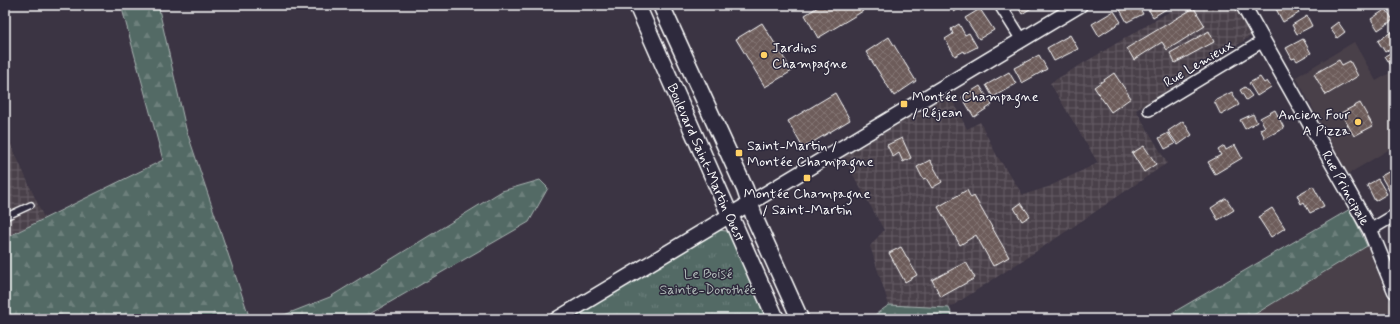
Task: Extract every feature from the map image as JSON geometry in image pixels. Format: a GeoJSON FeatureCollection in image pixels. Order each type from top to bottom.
{"type":"FeatureCollection","features":[{"type":"Feature","properties":{"kind":"main road","name":"Boulevard Saint-Martin Ouest"},"geometry":{"type":"LineString","coordinates":[[637,5],[776,319]]}},
{"type":"Feature","properties":{"kind":"main road","name":"Boulevard Saint-Martin Ouest"},"geometry":{"type":"LineString","coordinates":[[661,5],[744,189],[800,319]]}},
{"type":"Feature","properties":{"kind":"street"},"geometry":{"type":"LineString","coordinates":[[1000,5],[1022,40]]}},
{"type":"Feature","properties":{"kind":"street"},"geometry":{"type":"LineString","coordinates":[[557,319],[1080,5]]}},
{"type":"Feature","properties":{"kind":"street","name":"Rue Principale"},"geometry":{"type":"LineString","coordinates":[[1243,5],[1370,230],[1395,291]]}},
{"type":"Feature","properties":{"kind":"street","name":"Rue Lemieux"},"geometry":{"type":"LineString","coordinates":[[1149,110],[1263,41]]}},
{"type":"Feature","properties":{"kind":"street"},"geometry":{"type":"LineString","coordinates":[[1370,230],[1395,215]]}},
{"type":"Feature","properties":{"kind":"lane"},"geometry":{"type":"LineString","coordinates":[[5,217],[31,205]]}},
{"type":"Feature","properties":{"kind":"shaded area"},"geometry":{"type":"Polygon","coordinates":[[[1181,5],[1234,5],[1251,36],[1136,110],[1167,163],[1049,243],[949,308],[889,305],[870,246],[884,230],[843,157],[949,94],[967,129],[980,122],[997,156],[1023,195],[1048,187],[1098,163],[1050,83],[1181,5]]]}},
{"type":"Feature","properties":{"kind":"shaded area"},"geometry":{"type":"Polygon","coordinates":[[[1354,42],[1376,81],[1395,70],[1395,146],[1348,174],[1296,77],[1354,42]]]}},
{"type":"Feature","properties":{"kind":"shaded area"},"geometry":{"type":"Polygon","coordinates":[[[5,131],[44,218],[5,238],[5,131]]]}},
{"type":"Feature","properties":{"kind":"shaded area"},"geometry":{"type":"Polygon","coordinates":[[[1367,246],[1395,319],[1247,319],[1367,246]]]}},
{"type":"Feature","properties":{"kind":"green space"},"geometry":{"type":"Polygon","coordinates":[[[121,5],[158,5],[186,129],[250,319],[5,319],[5,238],[163,160],[121,5]]]}},
{"type":"Feature","properties":{"kind":"green space"},"geometry":{"type":"Polygon","coordinates":[[[540,180],[548,188],[529,222],[361,319],[274,319],[330,297],[502,191],[540,180]]]}},
{"type":"Feature","properties":{"kind":"green space"},"geometry":{"type":"Polygon","coordinates":[[[1350,209],[1367,246],[1247,319],[1162,319],[1350,209]]]}},
{"type":"Feature","properties":{"kind":"green space","name":"Le Boisé Sainte-Dorothée"},"geometry":{"type":"Polygon","coordinates":[[[718,230],[727,231],[731,237],[766,319],[574,319],[616,291],[718,230]]]}},
{"type":"Feature","properties":{"kind":"green space"},"geometry":{"type":"Polygon","coordinates":[[[889,305],[949,308],[954,319],[869,319],[889,305]]]}},
{"type":"Feature","properties":{"kind":"building"},"geometry":{"type":"Polygon","coordinates":[[[821,5],[859,5],[863,11],[818,38],[805,15],[821,5]]]}},
{"type":"Feature","properties":{"kind":"building"},"geometry":{"type":"Polygon","coordinates":[[[949,5],[971,5],[962,11],[960,8],[954,12],[949,5]]]}},
{"type":"Feature","properties":{"kind":"building"},"geometry":{"type":"Polygon","coordinates":[[[1017,5],[1036,5],[1022,14],[1017,5]]]}},
{"type":"Feature","properties":{"kind":"building"},"geometry":{"type":"Polygon","coordinates":[[[1138,5],[1143,14],[1127,22],[1118,6],[1138,5]]]}},
{"type":"Feature","properties":{"kind":"building"},"geometry":{"type":"Polygon","coordinates":[[[1146,5],[1166,5],[1168,8],[1153,17],[1146,5]]]}},
{"type":"Feature","properties":{"kind":"building"},"geometry":{"type":"Polygon","coordinates":[[[1283,5],[1294,5],[1299,13],[1283,22],[1276,9],[1283,5]]]}},
{"type":"Feature","properties":{"kind":"building"},"geometry":{"type":"Polygon","coordinates":[[[1362,5],[1373,5],[1365,10],[1362,5]]]}},
{"type":"Feature","properties":{"kind":"building"},"geometry":{"type":"Polygon","coordinates":[[[1194,8],[1205,26],[1167,50],[1162,42],[1134,60],[1127,48],[1194,8]]]}},
{"type":"Feature","properties":{"kind":"building"},"geometry":{"type":"Polygon","coordinates":[[[980,9],[994,30],[979,39],[965,18],[980,9]]]}},
{"type":"Feature","properties":{"kind":"building"},"geometry":{"type":"Polygon","coordinates":[[[1386,9],[1393,20],[1378,30],[1371,19],[1386,9]]]}},
{"type":"Feature","properties":{"kind":"building"},"geometry":{"type":"Polygon","coordinates":[[[1114,11],[1121,22],[1099,36],[1092,24],[1114,11]]]}},
{"type":"Feature","properties":{"kind":"building"},"geometry":{"type":"Polygon","coordinates":[[[1307,16],[1312,26],[1297,34],[1292,25],[1307,16]]]}},
{"type":"Feature","properties":{"kind":"building"},"geometry":{"type":"Polygon","coordinates":[[[1338,22],[1345,32],[1337,38],[1330,28],[1338,22]]]}},
{"type":"Feature","properties":{"kind":"building","name":"Jardins Champagne"},"geometry":{"type":"Polygon","coordinates":[[[762,23],[792,71],[765,87],[736,39],[762,23]]]}},
{"type":"Feature","properties":{"kind":"building"},"geometry":{"type":"Polygon","coordinates":[[[959,24],[965,35],[969,33],[977,47],[965,53],[964,51],[955,56],[945,39],[953,34],[951,29],[959,24]]]}},
{"type":"Feature","properties":{"kind":"building"},"geometry":{"type":"Polygon","coordinates":[[[1394,30],[1395,46],[1385,52],[1378,41],[1394,30]]]}},
{"type":"Feature","properties":{"kind":"building"},"geometry":{"type":"Polygon","coordinates":[[[1209,31],[1214,42],[1175,63],[1170,53],[1209,31]]]}},
{"type":"Feature","properties":{"kind":"building"},"geometry":{"type":"Polygon","coordinates":[[[1070,35],[1078,49],[1054,61],[1047,48],[1070,35]]]}},
{"type":"Feature","properties":{"kind":"building"},"geometry":{"type":"Polygon","coordinates":[[[889,37],[916,81],[894,96],[866,52],[889,37]]]}},
{"type":"Feature","properties":{"kind":"building"},"geometry":{"type":"Polygon","coordinates":[[[1303,39],[1311,53],[1297,61],[1295,58],[1292,59],[1286,48],[1303,39]]]}},
{"type":"Feature","properties":{"kind":"building"},"geometry":{"type":"Polygon","coordinates":[[[1395,50],[1395,65],[1392,67],[1385,56],[1395,50]]]}},
{"type":"Feature","properties":{"kind":"building"},"geometry":{"type":"Polygon","coordinates":[[[1039,55],[1047,69],[1022,83],[1014,68],[1039,55]]]}},
{"type":"Feature","properties":{"kind":"building"},"geometry":{"type":"Polygon","coordinates":[[[1339,60],[1342,65],[1350,61],[1358,76],[1326,95],[1314,74],[1339,60]]]}},
{"type":"Feature","properties":{"kind":"building"},"geometry":{"type":"Polygon","coordinates":[[[1009,72],[1016,84],[993,97],[986,85],[1009,72]]]}},
{"type":"Feature","properties":{"kind":"building"},"geometry":{"type":"Polygon","coordinates":[[[1114,73],[1131,98],[1111,112],[1094,87],[1114,73]]]}},
{"type":"Feature","properties":{"kind":"building"},"geometry":{"type":"Polygon","coordinates":[[[1260,77],[1264,83],[1267,81],[1271,87],[1257,96],[1249,83],[1260,77]]]}},
{"type":"Feature","properties":{"kind":"building"},"geometry":{"type":"Polygon","coordinates":[[[980,86],[992,105],[974,117],[962,97],[980,86]]]}},
{"type":"Feature","properties":{"kind":"building"},"geometry":{"type":"Polygon","coordinates":[[[1245,87],[1252,96],[1246,100],[1240,90],[1245,87]]]}},
{"type":"Feature","properties":{"kind":"building"},"geometry":{"type":"Polygon","coordinates":[[[1232,92],[1239,105],[1221,115],[1214,101],[1232,92]]]}},
{"type":"Feature","properties":{"kind":"building","name":"Jardins Champagne"},"geometry":{"type":"Polygon","coordinates":[[[835,93],[850,120],[803,148],[788,121],[835,93]]]}},
{"type":"Feature","properties":{"kind":"building"},"geometry":{"type":"Polygon","coordinates":[[[1360,103],[1373,126],[1354,136],[1341,113],[1360,103]]]}},
{"type":"Feature","properties":{"kind":"building"},"geometry":{"type":"Polygon","coordinates":[[[1275,110],[1284,128],[1265,138],[1260,129],[1265,127],[1260,118],[1275,110]]]}},
{"type":"Feature","properties":{"kind":"building"},"geometry":{"type":"Polygon","coordinates":[[[1253,114],[1257,122],[1245,129],[1240,120],[1253,114]]]}},
{"type":"Feature","properties":{"kind":"building"},"geometry":{"type":"Polygon","coordinates":[[[1183,121],[1192,135],[1178,145],[1168,131],[1183,121]]]}},
{"type":"Feature","properties":{"kind":"building"},"geometry":{"type":"Polygon","coordinates":[[[1168,133],[1175,144],[1165,149],[1159,138],[1168,133]]]}},
{"type":"Feature","properties":{"kind":"building"},"geometry":{"type":"Polygon","coordinates":[[[902,138],[911,158],[903,162],[899,153],[893,157],[887,145],[902,138]]]}},
{"type":"Feature","properties":{"kind":"building"},"geometry":{"type":"Polygon","coordinates":[[[1235,145],[1242,158],[1215,174],[1208,162],[1221,155],[1218,150],[1224,146],[1226,150],[1235,145]]]}},
{"type":"Feature","properties":{"kind":"building"},"geometry":{"type":"Polygon","coordinates":[[[1144,146],[1156,164],[1144,172],[1132,153],[1144,146]]]}},
{"type":"Feature","properties":{"kind":"building"},"geometry":{"type":"Polygon","coordinates":[[[930,160],[942,182],[932,188],[926,178],[923,179],[917,167],[930,160]]]}},
{"type":"Feature","properties":{"kind":"building"},"geometry":{"type":"Polygon","coordinates":[[[1392,170],[1395,175],[1395,189],[1390,192],[1381,176],[1392,170]]]}},
{"type":"Feature","properties":{"kind":"building"},"geometry":{"type":"Polygon","coordinates":[[[1378,179],[1387,194],[1375,201],[1367,185],[1378,179]]]}},
{"type":"Feature","properties":{"kind":"building"},"geometry":{"type":"Polygon","coordinates":[[[1313,186],[1324,206],[1310,213],[1304,202],[1301,204],[1297,195],[1313,186]]]}},
{"type":"Feature","properties":{"kind":"building"},"geometry":{"type":"Polygon","coordinates":[[[967,190],[971,198],[974,196],[1009,257],[993,266],[976,235],[960,245],[938,207],[967,190]]]}},
{"type":"Feature","properties":{"kind":"building"},"geometry":{"type":"Polygon","coordinates":[[[1226,198],[1234,210],[1218,220],[1211,208],[1226,198]]]}},
{"type":"Feature","properties":{"kind":"building"},"geometry":{"type":"Polygon","coordinates":[[[1021,203],[1030,216],[1022,221],[1014,208],[1021,203]]]}},
{"type":"Feature","properties":{"kind":"building"},"geometry":{"type":"Polygon","coordinates":[[[1272,208],[1285,228],[1271,237],[1258,217],[1272,208]]]}},
{"type":"Feature","properties":{"kind":"building"},"geometry":{"type":"Polygon","coordinates":[[[901,247],[917,275],[905,282],[889,253],[901,247]]]}},
{"type":"Feature","properties":{"kind":"building"},"geometry":{"type":"Polygon","coordinates":[[[966,262],[975,278],[941,297],[932,280],[966,262]]]}},
{"type":"Feature","properties":{"kind":"place","name":"Jardins Champagne"},"geometry":{"type":"Point","coordinates":[764,55]}},
{"type":"Feature","properties":{"kind":"place","name":"Montée Champagne / Réjean"},"geometry":{"type":"Point","coordinates":[904,104]}},
{"type":"Feature","properties":{"kind":"place","name":"Ancien Four A Pizza"},"geometry":{"type":"Point","coordinates":[1358,122]}},
{"type":"Feature","properties":{"kind":"place","name":"Saint-Martin / Montée Champagne"},"geometry":{"type":"Point","coordinates":[739,153]}},
{"type":"Feature","properties":{"kind":"place","name":"Montée Champagne / Saint-Martin"},"geometry":{"type":"Point","coordinates":[807,178]}}]}
